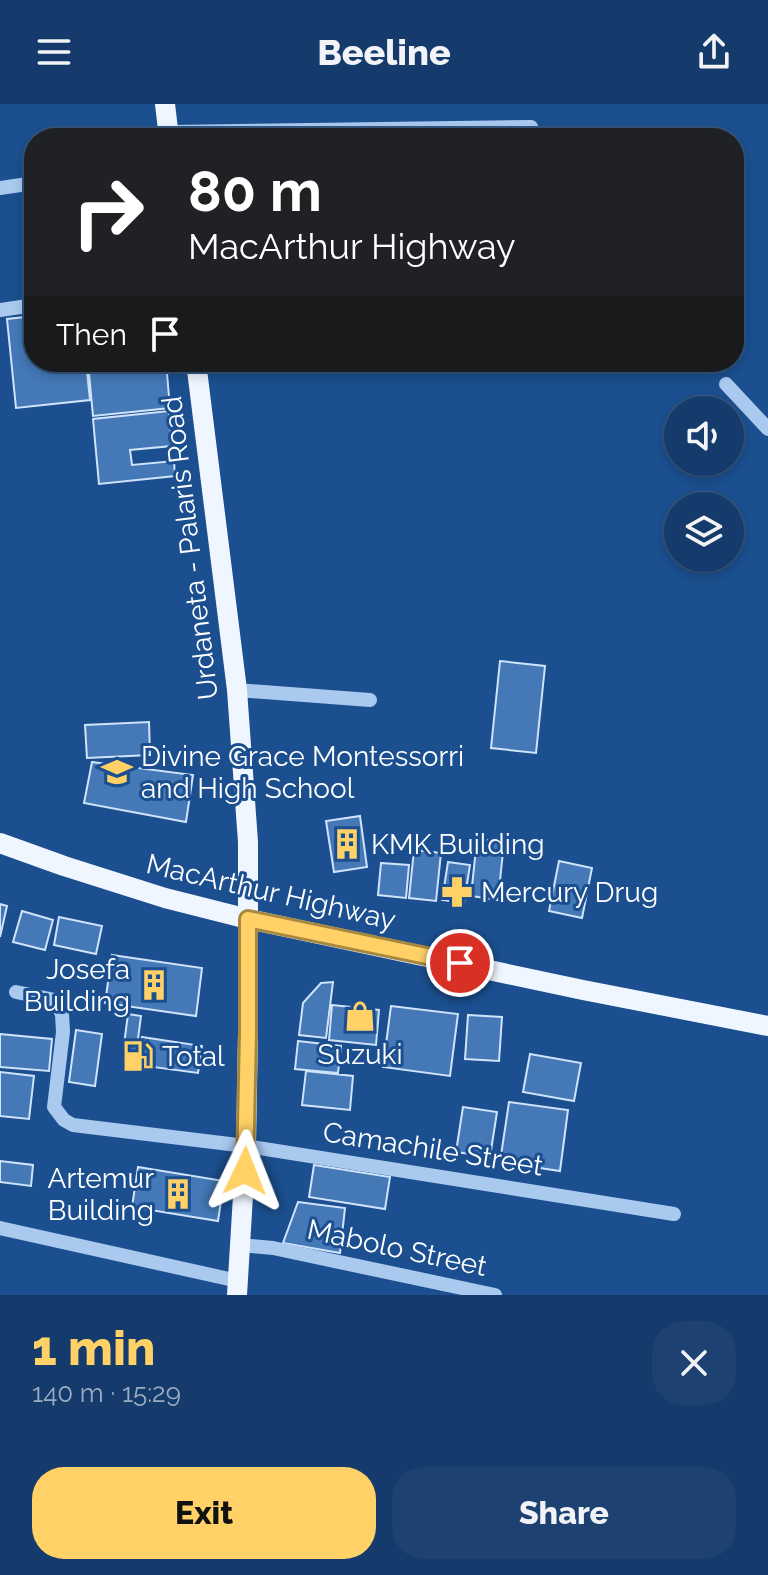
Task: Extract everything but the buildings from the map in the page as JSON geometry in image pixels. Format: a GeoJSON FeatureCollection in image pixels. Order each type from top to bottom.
{"type":"FeatureCollection","features":[{"type":"Feature","properties":{"kind":"main road"},"geometry":{"type":"LineString","coordinates":[[165,104],[168,128]]}},
{"type":"Feature","properties":{"kind":"main road","name":"Urdaneta - Palaris Road"},"geometry":{"type":"LineString","coordinates":[[197,372],[237,690],[248,842],[246,1146],[238,1288]]}},
{"type":"Feature","properties":{"kind":"main road","name":"MacArthur Highway"},"geometry":{"type":"LineString","coordinates":[[0,843],[165,898],[248,919],[768,1026]]}},
{"type":"Feature","properties":{"kind":"street"},"geometry":{"type":"LineString","coordinates":[[486,128],[532,128]]}},
{"type":"Feature","properties":{"kind":"street"},"geometry":{"type":"LineString","coordinates":[[0,188],[24,184]]}},
{"type":"Feature","properties":{"kind":"street"},"geometry":{"type":"LineString","coordinates":[[0,310],[24,306]]}},
{"type":"Feature","properties":{"kind":"street"},"geometry":{"type":"LineString","coordinates":[[726,384],[768,429]]}},
{"type":"Feature","properties":{"kind":"street"},"geometry":{"type":"LineString","coordinates":[[237,690],[370,700]]}},
{"type":"Feature","properties":{"kind":"street","name":"Camachile Street"},"geometry":{"type":"LineString","coordinates":[[16,992],[55,1000],[62,1014],[63,1032],[54,1107],[64,1120],[73,1125],[246,1146],[674,1214]]}},
{"type":"Feature","properties":{"kind":"street"},"geometry":{"type":"LineString","coordinates":[[0,1228],[238,1288]]}},
{"type":"Feature","properties":{"kind":"street","name":"Mabolo Street"},"geometry":{"type":"LineString","coordinates":[[240,1245],[273,1248],[495,1295]]}},
{"type":"Feature","properties":{"kind":"place","name":"Divine Grace Montessorri and High School"},"geometry":{"type":"Point","coordinates":[117,772]}},
{"type":"Feature","properties":{"kind":"place","name":"KMK Building"},"geometry":{"type":"Point","coordinates":[347,844]}},
{"type":"Feature","properties":{"kind":"place","name":"Mercury Drug"},"geometry":{"type":"Point","coordinates":[457,892]}},
{"type":"Feature","properties":{"kind":"place","name":"Josefa Building"},"geometry":{"type":"Point","coordinates":[154,985]}},
{"type":"Feature","properties":{"kind":"place","name":"Suzuki"},"geometry":{"type":"Point","coordinates":[360,1016]}},
{"type":"Feature","properties":{"kind":"place","name":"Total"},"geometry":{"type":"Point","coordinates":[138,1056]}},
{"type":"Feature","properties":{"kind":"place","name":"Artemur Building"},"geometry":{"type":"Point","coordinates":[178,1194]}},
{"type":"Feature","properties":{"kind":"route"},"geometry":{"type":"LineString","coordinates":[[245,1171],[248,919],[460,963]]}}]}
